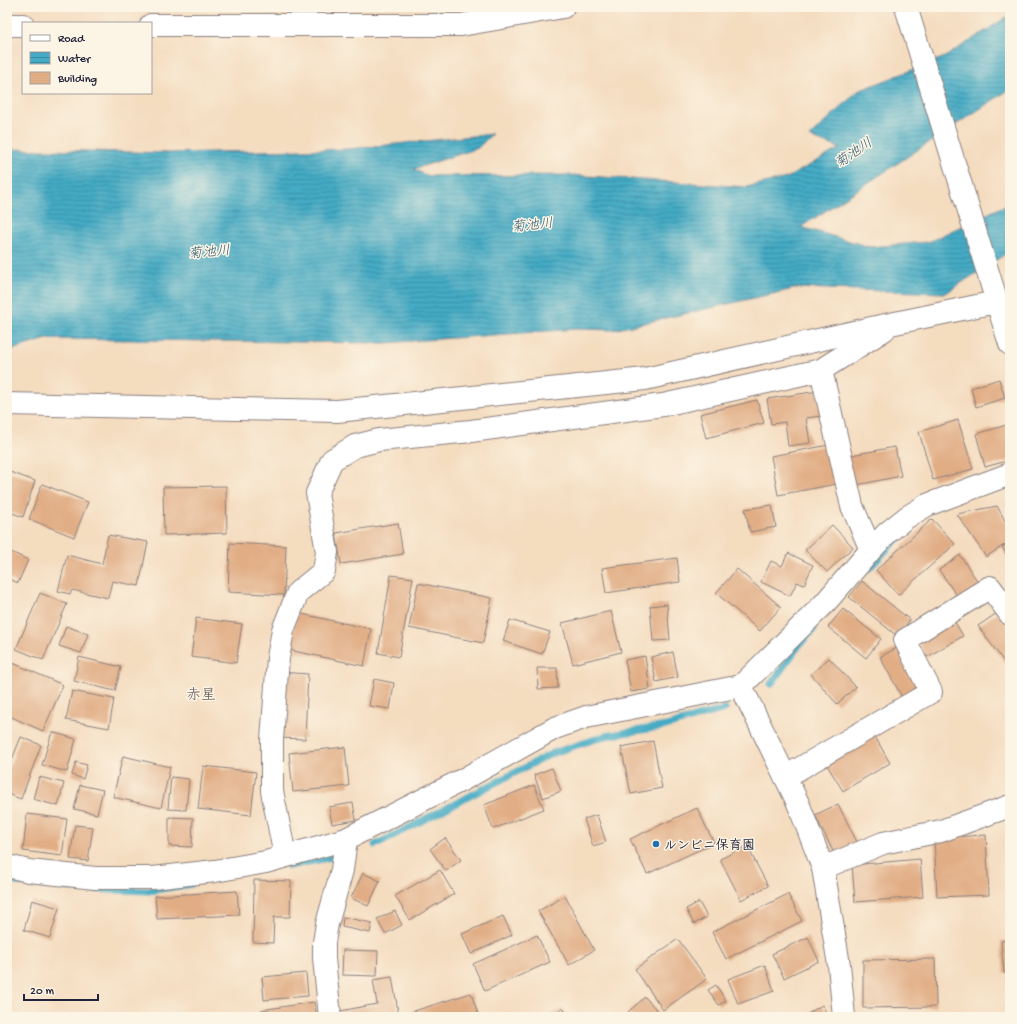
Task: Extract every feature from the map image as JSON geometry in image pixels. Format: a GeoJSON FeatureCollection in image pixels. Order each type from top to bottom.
{"type":"FeatureCollection","features":[{"type":"Feature","properties":{"kind":"street"},"geometry":{"type":"LineString","coordinates":[[152,25],[461,25],[563,7]]}},
{"type":"Feature","properties":{"kind":"street"},"geometry":{"type":"LineString","coordinates":[[906,7],[1010,344]]}},
{"type":"Feature","properties":{"kind":"street"},"geometry":{"type":"LineString","coordinates":[[7,25],[22,25]]}},
{"type":"Feature","properties":{"kind":"street"},"geometry":{"type":"LineString","coordinates":[[7,404],[337,411],[645,379],[897,322],[996,302]]}},
{"type":"Feature","properties":{"kind":"street"},"geometry":{"type":"LineString","coordinates":[[284,856],[272,791],[272,740],[278,658],[283,630],[298,592],[324,571],[327,552],[317,493],[332,460],[355,446],[379,440],[471,431],[663,405],[821,370],[897,322]]}},
{"type":"Feature","properties":{"kind":"street"},"geometry":{"type":"LineString","coordinates":[[821,370],[852,506],[871,550]]}},
{"type":"Feature","properties":{"kind":"street"},"geometry":{"type":"LineString","coordinates":[[7,866],[29,871],[95,878],[153,878],[215,871],[266,862],[346,838],[464,779],[555,728],[586,717],[741,686],[824,604],[887,533],[907,517],[927,505],[1010,474]]}},
{"type":"Feature","properties":{"kind":"street"},"geometry":{"type":"LineString","coordinates":[[785,777],[931,692],[905,640],[990,587],[1010,614]]}},
{"type":"Feature","properties":{"kind":"street"},"geometry":{"type":"LineString","coordinates":[[741,686],[798,803],[823,868],[834,934],[844,1017]]}},
{"type":"Feature","properties":{"kind":"street"},"geometry":{"type":"LineString","coordinates":[[823,868],[883,843],[941,831],[1010,806]]}},
{"type":"Feature","properties":{"kind":"street"},"geometry":{"type":"LineString","coordinates":[[330,1017],[324,958],[324,942],[327,924],[342,870],[346,838]]}},
{"type":"Feature","properties":{"kind":"water","name":"菊池川"},"geometry":{"type":"Polygon","coordinates":[[[1010,15],[1010,89],[801,227],[870,247],[928,242],[1010,203],[1010,251],[946,293],[798,288],[613,330],[576,329],[385,343],[47,339],[7,351],[7,149],[168,153],[348,149],[492,134],[478,148],[414,169],[427,176],[572,175],[746,187],[787,178],[840,148],[809,137],[858,91],[945,57],[1010,15]]]}},
{"type":"Feature","properties":{"kind":"building"},"geometry":{"type":"Polygon","coordinates":[[[999,379],[1005,398],[976,407],[971,388],[999,379]]]}},
{"type":"Feature","properties":{"kind":"building"},"geometry":{"type":"Polygon","coordinates":[[[818,391],[821,416],[806,418],[810,443],[788,446],[785,422],[771,424],[767,399],[818,391]]]}},
{"type":"Feature","properties":{"kind":"building"},"geometry":{"type":"Polygon","coordinates":[[[757,400],[764,423],[706,438],[700,414],[757,400]]]}},
{"type":"Feature","properties":{"kind":"building"},"geometry":{"type":"Polygon","coordinates":[[[958,420],[973,469],[933,480],[919,432],[958,420]]]}},
{"type":"Feature","properties":{"kind":"building"},"geometry":{"type":"Polygon","coordinates":[[[1010,424],[1010,460],[985,467],[976,434],[1010,424]]]}},
{"type":"Feature","properties":{"kind":"building"},"geometry":{"type":"Polygon","coordinates":[[[829,445],[837,484],[778,495],[771,456],[829,445]]]}},
{"type":"Feature","properties":{"kind":"building"},"geometry":{"type":"Polygon","coordinates":[[[895,447],[901,476],[852,486],[846,456],[895,447]]]}},
{"type":"Feature","properties":{"kind":"building"},"geometry":{"type":"Polygon","coordinates":[[[7,471],[35,481],[23,517],[7,511],[7,471]]]}},
{"type":"Feature","properties":{"kind":"building"},"geometry":{"type":"Polygon","coordinates":[[[42,484],[88,502],[74,537],[29,519],[42,484]]]}},
{"type":"Feature","properties":{"kind":"building"},"geometry":{"type":"Polygon","coordinates":[[[226,486],[227,533],[164,535],[163,487],[226,486]]]}},
{"type":"Feature","properties":{"kind":"building"},"geometry":{"type":"Polygon","coordinates":[[[772,505],[776,527],[750,532],[745,509],[772,505]]]}},
{"type":"Feature","properties":{"kind":"building"},"geometry":{"type":"Polygon","coordinates":[[[997,506],[1010,530],[1010,541],[986,557],[957,514],[997,506]]]}},
{"type":"Feature","properties":{"kind":"building"},"geometry":{"type":"Polygon","coordinates":[[[932,519],[955,544],[898,595],[876,570],[932,519]]]}},
{"type":"Feature","properties":{"kind":"building"},"geometry":{"type":"Polygon","coordinates":[[[398,523],[403,554],[341,564],[336,533],[398,523]]]}},
{"type":"Feature","properties":{"kind":"building"},"geometry":{"type":"Polygon","coordinates":[[[832,525],[853,547],[827,572],[805,550],[832,525]]]}},
{"type":"Feature","properties":{"kind":"building"},"geometry":{"type":"Polygon","coordinates":[[[108,535],[148,542],[139,586],[112,581],[108,598],[72,590],[70,594],[58,591],[67,555],[102,564],[108,535]]]}},
{"type":"Feature","properties":{"kind":"building"},"geometry":{"type":"Polygon","coordinates":[[[230,543],[286,546],[284,595],[228,592],[230,543]]]}},
{"type":"Feature","properties":{"kind":"building"},"geometry":{"type":"Polygon","coordinates":[[[1010,543],[1010,561],[1002,547],[1010,543]]]}},
{"type":"Feature","properties":{"kind":"building"},"geometry":{"type":"Polygon","coordinates":[[[7,550],[28,560],[18,583],[7,578],[7,550]]]}},
{"type":"Feature","properties":{"kind":"building"},"geometry":{"type":"Polygon","coordinates":[[[788,553],[813,565],[804,585],[797,582],[790,596],[761,582],[771,561],[782,566],[788,553]]]}},
{"type":"Feature","properties":{"kind":"building"},"geometry":{"type":"Polygon","coordinates":[[[960,555],[982,588],[961,602],[939,570],[960,555]]]}},
{"type":"Feature","properties":{"kind":"building"},"geometry":{"type":"Polygon","coordinates":[[[677,558],[680,582],[606,593],[602,568],[677,558]]]}},
{"type":"Feature","properties":{"kind":"building"},"geometry":{"type":"Polygon","coordinates":[[[737,569],[781,607],[760,631],[716,593],[737,569]]]}},
{"type":"Feature","properties":{"kind":"building"},"geometry":{"type":"Polygon","coordinates":[[[391,575],[413,578],[399,657],[378,653],[391,575]]]}},
{"type":"Feature","properties":{"kind":"building"},"geometry":{"type":"Polygon","coordinates":[[[862,581],[910,620],[897,636],[849,597],[862,581]]]}},
{"type":"Feature","properties":{"kind":"building"},"geometry":{"type":"Polygon","coordinates":[[[418,583],[492,598],[483,643],[409,628],[418,583]]]}},
{"type":"Feature","properties":{"kind":"building"},"geometry":{"type":"Polygon","coordinates":[[[40,593],[67,604],[43,660],[16,649],[40,593]]]}},
{"type":"Feature","properties":{"kind":"building"},"geometry":{"type":"Polygon","coordinates":[[[667,604],[670,640],[653,641],[650,606],[667,604]]]}},
{"type":"Feature","properties":{"kind":"building"},"geometry":{"type":"Polygon","coordinates":[[[843,609],[881,639],[866,658],[828,627],[843,609]]]}},
{"type":"Feature","properties":{"kind":"building"},"geometry":{"type":"Polygon","coordinates":[[[611,611],[621,652],[573,664],[562,623],[611,611]]]}},
{"type":"Feature","properties":{"kind":"building"},"geometry":{"type":"Polygon","coordinates":[[[297,613],[371,629],[364,666],[289,650],[297,613]]]}},
{"type":"Feature","properties":{"kind":"building"},"geometry":{"type":"Polygon","coordinates":[[[997,613],[1010,630],[1010,670],[978,626],[997,613]]]}},
{"type":"Feature","properties":{"kind":"building"},"geometry":{"type":"Polygon","coordinates":[[[951,615],[963,636],[927,657],[914,636],[951,615]]]}},
{"type":"Feature","properties":{"kind":"building"},"geometry":{"type":"Polygon","coordinates":[[[196,618],[242,624],[236,663],[191,657],[196,618]]]}},
{"type":"Feature","properties":{"kind":"building"},"geometry":{"type":"Polygon","coordinates":[[[510,620],[550,632],[542,654],[503,641],[510,620]]]}},
{"type":"Feature","properties":{"kind":"building"},"geometry":{"type":"Polygon","coordinates":[[[66,626],[88,634],[81,653],[59,646],[66,626]]]}},
{"type":"Feature","properties":{"kind":"building"},"geometry":{"type":"Polygon","coordinates":[[[900,646],[924,690],[904,701],[880,657],[900,646]]]}},
{"type":"Feature","properties":{"kind":"building"},"geometry":{"type":"Polygon","coordinates":[[[673,652],[678,677],[656,682],[651,657],[673,652]]]}},
{"type":"Feature","properties":{"kind":"building"},"geometry":{"type":"Polygon","coordinates":[[[645,656],[650,689],[631,692],[625,660],[645,656]]]}},
{"type":"Feature","properties":{"kind":"building"},"geometry":{"type":"Polygon","coordinates":[[[79,657],[121,667],[115,691],[74,681],[79,657]]]}},
{"type":"Feature","properties":{"kind":"building"},"geometry":{"type":"Polygon","coordinates":[[[829,658],[856,687],[837,704],[811,674],[829,658]]]}},
{"type":"Feature","properties":{"kind":"building"},"geometry":{"type":"Polygon","coordinates":[[[13,663],[63,685],[43,731],[7,715],[7,677],[13,663]]]}},
{"type":"Feature","properties":{"kind":"building"},"geometry":{"type":"Polygon","coordinates":[[[537,668],[557,668],[558,688],[538,689],[537,668]]]}},
{"type":"Feature","properties":{"kind":"building"},"geometry":{"type":"Polygon","coordinates":[[[280,672],[308,674],[305,739],[277,738],[280,672]]]}},
{"type":"Feature","properties":{"kind":"building"},"geometry":{"type":"Polygon","coordinates":[[[374,679],[394,683],[390,709],[369,706],[374,679]]]}},
{"type":"Feature","properties":{"kind":"building"},"geometry":{"type":"Polygon","coordinates":[[[72,691],[114,699],[109,728],[66,720],[72,691]]]}},
{"type":"Feature","properties":{"kind":"building"},"geometry":{"type":"Polygon","coordinates":[[[52,732],[76,739],[67,772],[42,765],[52,732]]]}},
{"type":"Feature","properties":{"kind":"building"},"geometry":{"type":"Polygon","coordinates":[[[873,733],[890,763],[843,791],[825,762],[873,733]]]}},
{"type":"Feature","properties":{"kind":"building"},"geometry":{"type":"Polygon","coordinates":[[[21,737],[41,745],[21,799],[7,794],[7,772],[21,737]]]}},
{"type":"Feature","properties":{"kind":"building"},"geometry":{"type":"Polygon","coordinates":[[[653,741],[662,788],[631,794],[621,747],[653,741]]]}},
{"type":"Feature","properties":{"kind":"building"},"geometry":{"type":"Polygon","coordinates":[[[345,747],[349,786],[293,792],[289,753],[345,747]]]}},
{"type":"Feature","properties":{"kind":"building"},"geometry":{"type":"Polygon","coordinates":[[[123,756],[170,767],[161,808],[113,797],[123,756]]]}},
{"type":"Feature","properties":{"kind":"building"},"geometry":{"type":"Polygon","coordinates":[[[76,762],[87,765],[83,779],[72,775],[76,762]]]}},
{"type":"Feature","properties":{"kind":"building"},"geometry":{"type":"Polygon","coordinates":[[[203,766],[256,772],[251,815],[198,809],[203,766]]]}},
{"type":"Feature","properties":{"kind":"building"},"geometry":{"type":"Polygon","coordinates":[[[552,768],[561,791],[543,798],[534,775],[552,768]]]}},
{"type":"Feature","properties":{"kind":"building"},"geometry":{"type":"Polygon","coordinates":[[[39,777],[64,783],[58,806],[33,799],[39,777]]]}},
{"type":"Feature","properties":{"kind":"building"},"geometry":{"type":"Polygon","coordinates":[[[171,777],[189,779],[186,810],[168,809],[171,777]]]}},
{"type":"Feature","properties":{"kind":"building"},"geometry":{"type":"Polygon","coordinates":[[[80,785],[103,790],[97,814],[74,809],[80,785]]]}},
{"type":"Feature","properties":{"kind":"building"},"geometry":{"type":"Polygon","coordinates":[[[534,785],[544,809],[493,829],[484,805],[534,785]]]}},
{"type":"Feature","properties":{"kind":"building"},"geometry":{"type":"Polygon","coordinates":[[[353,803],[356,820],[332,824],[329,807],[353,803]]]}},
{"type":"Feature","properties":{"kind":"building"},"geometry":{"type":"Polygon","coordinates":[[[838,804],[859,846],[836,857],[815,815],[838,804]]]}},
{"type":"Feature","properties":{"kind":"building"},"geometry":{"type":"Polygon","coordinates":[[[697,808],[714,843],[647,874],[630,839],[697,808]]]}},
{"type":"Feature","properties":{"kind":"building"},"geometry":{"type":"Polygon","coordinates":[[[27,814],[67,819],[62,856],[23,851],[27,814]]]}},
{"type":"Feature","properties":{"kind":"building"},"geometry":{"type":"Polygon","coordinates":[[[597,815],[606,842],[593,846],[584,819],[597,815]]]}},
{"type":"Feature","properties":{"kind":"building"},"geometry":{"type":"Polygon","coordinates":[[[169,817],[193,818],[192,847],[169,846],[169,817]]]}},
{"type":"Feature","properties":{"kind":"building"},"geometry":{"type":"Polygon","coordinates":[[[75,825],[93,827],[88,861],[70,859],[75,825]]]}},
{"type":"Feature","properties":{"kind":"building"},"geometry":{"type":"Polygon","coordinates":[[[986,835],[989,895],[937,897],[934,838],[986,835]]]}},
{"type":"Feature","properties":{"kind":"building"},"geometry":{"type":"Polygon","coordinates":[[[445,838],[461,860],[446,871],[430,849],[445,838]]]}},
{"type":"Feature","properties":{"kind":"building"},"geometry":{"type":"Polygon","coordinates":[[[747,846],[768,886],[741,900],[720,859],[747,846]]]}},
{"type":"Feature","properties":{"kind":"building"},"geometry":{"type":"Polygon","coordinates":[[[920,859],[923,897],[855,902],[852,865],[920,859]]]}},
{"type":"Feature","properties":{"kind":"building"},"geometry":{"type":"Polygon","coordinates":[[[1010,859],[1010,873],[1009,873],[1007,860],[1010,859]]]}},
{"type":"Feature","properties":{"kind":"building"},"geometry":{"type":"Polygon","coordinates":[[[440,870],[454,894],[410,920],[395,896],[440,870]]]}},
{"type":"Feature","properties":{"kind":"building"},"geometry":{"type":"Polygon","coordinates":[[[363,873],[380,881],[368,906],[351,898],[363,873]]]}},
{"type":"Feature","properties":{"kind":"building"},"geometry":{"type":"Polygon","coordinates":[[[254,880],[291,881],[290,917],[274,917],[273,943],[253,942],[254,880]]]}},
{"type":"Feature","properties":{"kind":"building"},"geometry":{"type":"Polygon","coordinates":[[[237,891],[239,915],[157,919],[155,896],[237,891]]]}},
{"type":"Feature","properties":{"kind":"building"},"geometry":{"type":"Polygon","coordinates":[[[788,894],[802,921],[726,959],[712,932],[788,894]]]}},
{"type":"Feature","properties":{"kind":"building"},"geometry":{"type":"Polygon","coordinates":[[[565,896],[594,950],[569,965],[538,911],[565,896]]]}},
{"type":"Feature","properties":{"kind":"building"},"geometry":{"type":"Polygon","coordinates":[[[32,900],[59,908],[50,938],[24,930],[32,900]]]}},
{"type":"Feature","properties":{"kind":"building"},"geometry":{"type":"Polygon","coordinates":[[[699,902],[707,917],[694,924],[686,909],[699,902]]]}},
{"type":"Feature","properties":{"kind":"building"},"geometry":{"type":"Polygon","coordinates":[[[395,911],[402,925],[385,934],[377,919],[395,911]]]}},
{"type":"Feature","properties":{"kind":"building"},"geometry":{"type":"Polygon","coordinates":[[[503,916],[512,935],[471,954],[462,934],[503,916]]]}},
{"type":"Feature","properties":{"kind":"building"},"geometry":{"type":"Polygon","coordinates":[[[343,917],[372,923],[370,933],[342,927],[343,917]]]}},
{"type":"Feature","properties":{"kind":"building"},"geometry":{"type":"Polygon","coordinates":[[[537,935],[550,962],[485,991],[473,964],[537,935]]]}},
{"type":"Feature","properties":{"kind":"building"},"geometry":{"type":"Polygon","coordinates":[[[808,937],[819,961],[784,978],[772,954],[808,937]]]}},
{"type":"Feature","properties":{"kind":"building"},"geometry":{"type":"Polygon","coordinates":[[[678,939],[707,979],[663,1010],[635,969],[678,939]]]}},
{"type":"Feature","properties":{"kind":"building"},"geometry":{"type":"Polygon","coordinates":[[[1010,940],[1010,973],[1004,973],[1001,941],[1010,940]]]}},
{"type":"Feature","properties":{"kind":"building"},"geometry":{"type":"Polygon","coordinates":[[[343,950],[378,951],[377,976],[342,975],[343,950]]]}},
{"type":"Feature","properties":{"kind":"building"},"geometry":{"type":"Polygon","coordinates":[[[935,959],[936,1007],[863,1008],[863,960],[935,959]]]}},
{"type":"Feature","properties":{"kind":"building"},"geometry":{"type":"Polygon","coordinates":[[[765,965],[774,991],[738,1004],[728,979],[765,965]]]}},
{"type":"Feature","properties":{"kind":"building"},"geometry":{"type":"Polygon","coordinates":[[[306,973],[308,996],[264,1000],[262,977],[306,973]]]}},
{"type":"Feature","properties":{"kind":"building"},"geometry":{"type":"Polygon","coordinates":[[[392,977],[399,1017],[341,1017],[340,1011],[377,1004],[373,980],[392,977]]]}},
{"type":"Feature","properties":{"kind":"building"},"geometry":{"type":"Polygon","coordinates":[[[716,985],[726,1001],[719,1005],[708,990],[716,985]]]}},
{"type":"Feature","properties":{"kind":"building"},"geometry":{"type":"Polygon","coordinates":[[[471,993],[479,1017],[413,1017],[411,1012],[471,993]]]}},
{"type":"Feature","properties":{"kind":"building"},"geometry":{"type":"Polygon","coordinates":[[[645,997],[663,1017],[632,1017],[628,1012],[645,997]]]}},
{"type":"Feature","properties":{"kind":"building"},"geometry":{"type":"Polygon","coordinates":[[[314,1002],[317,1017],[262,1017],[261,1010],[314,1002]]]}},
{"type":"Feature","properties":{"kind":"building"},"geometry":{"type":"Polygon","coordinates":[[[822,1005],[829,1017],[803,1017],[822,1005]]]}},
{"type":"Feature","properties":{"kind":"building"},"geometry":{"type":"Polygon","coordinates":[[[563,1008],[568,1017],[548,1016],[563,1008]]]}},
{"type":"Feature","properties":{"kind":"waterway"},"geometry":{"type":"LineString","coordinates":[[869,568],[905,531]]}},
{"type":"Feature","properties":{"kind":"waterway"},"geometry":{"type":"LineString","coordinates":[[771,684],[800,644],[814,629]]}},
{"type":"Feature","properties":{"kind":"waterway"},"geometry":{"type":"LineString","coordinates":[[375,845],[553,753],[605,736],[666,726],[725,709]]}},
{"type":"Feature","properties":{"kind":"waterway"},"geometry":{"type":"LineString","coordinates":[[289,866],[332,857]]}},
{"type":"Feature","properties":{"kind":"waterway"},"geometry":{"type":"LineString","coordinates":[[7,881],[85,889],[148,891],[191,884]]}},
{"type":"Feature","properties":{"kind":"place","name":"ルンビニ保育園"},"geometry":{"type":"Point","coordinates":[656,844]}},
{"type":"Feature","properties":{"kind":"district","name":"赤星"},"geometry":{"type":"Point","coordinates":[201,694]}}]}
